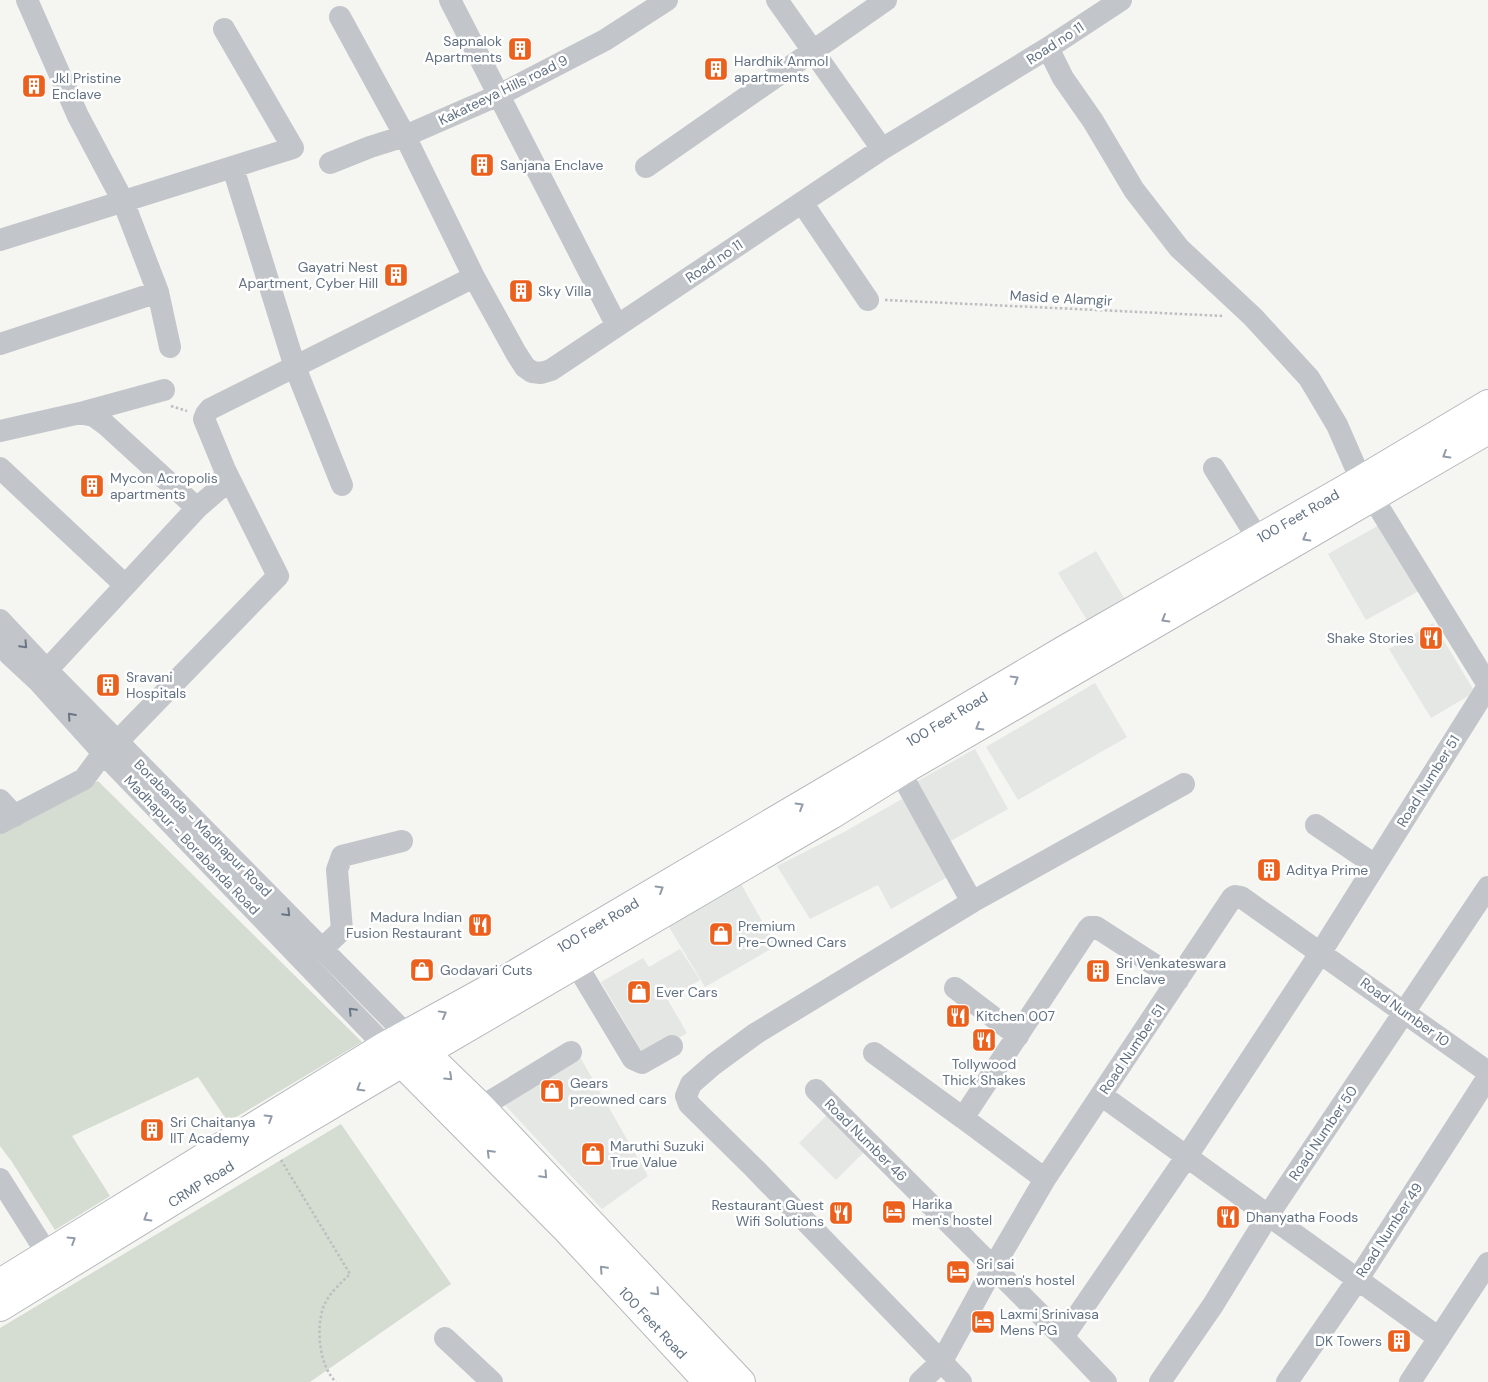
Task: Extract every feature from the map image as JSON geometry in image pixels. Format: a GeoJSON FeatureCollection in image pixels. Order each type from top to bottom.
{"type":"FeatureCollection","features":[{"type":"Feature","properties":{"kind":"main road","name":"100 Feet Road"},"geometry":{"type":"LineString","coordinates":[[405,1049],[576,964],[831,814],[1367,489],[1488,404]]}},
{"type":"Feature","properties":{"kind":"main road","name":"100 Feet Road"},"geometry":{"type":"LineString","coordinates":[[405,1049],[504,980],[1056,655],[1258,539],[1488,430]]}},
{"type":"Feature","properties":{"kind":"main road","name":"100 Feet Road"},"geometry":{"type":"LineString","coordinates":[[405,1049],[480,1107],[741,1382]]}},
{"type":"Feature","properties":{"kind":"main road","name":"100 Feet Road"},"geometry":{"type":"LineString","coordinates":[[405,1049],[568,1231],[708,1382]]}},
{"type":"Feature","properties":{"kind":"main road","name":"CRMP Road"},"geometry":{"type":"LineString","coordinates":[[0,1284],[405,1049]]}},
{"type":"Feature","properties":{"kind":"main road","name":"CRMP Road"},"geometry":{"type":"LineString","coordinates":[[0,1307],[270,1141],[405,1049]]}},
{"type":"Feature","properties":{"kind":"street"},"geometry":{"type":"LineString","coordinates":[[27,0],[78,116],[123,201],[158,292],[170,348]]}},
{"type":"Feature","properties":{"kind":"street"},"geometry":{"type":"LineString","coordinates":[[450,0],[617,326]]}},
{"type":"Feature","properties":{"kind":"street","name":"Kakateeya Hills road 9"},"geometry":{"type":"LineString","coordinates":[[330,163],[370,147],[406,136],[499,95],[605,40],[667,0]]}},
{"type":"Feature","properties":{"kind":"street"},"geometry":{"type":"LineString","coordinates":[[778,0],[882,149]]}},
{"type":"Feature","properties":{"kind":"street"},"geometry":{"type":"LineString","coordinates":[[646,167],[886,0]]}},
{"type":"Feature","properties":{"kind":"street","name":"Road no 11"},"geometry":{"type":"LineString","coordinates":[[340,17],[406,136],[474,277],[520,360],[532,372],[541,373],[552,370],[784,214],[803,204],[882,149],[1048,48],[1121,0]]}},
{"type":"Feature","properties":{"kind":"street"},"geometry":{"type":"LineString","coordinates":[[0,240],[293,148],[224,29]]}},
{"type":"Feature","properties":{"kind":"street","name":"Road Number 51"},"geometry":{"type":"LineString","coordinates":[[1048,48],[1063,78],[1093,120],[1140,197],[1179,248],[1254,317],[1308,378],[1338,425],[1367,489],[1488,686],[1321,952],[1187,1156],[1063,1337]]}},
{"type":"Feature","properties":{"kind":"street"},"geometry":{"type":"LineString","coordinates":[[233,168],[296,367],[342,485]]}},
{"type":"Feature","properties":{"kind":"street"},"geometry":{"type":"LineString","coordinates":[[803,204],[868,300]]}},
{"type":"Feature","properties":{"kind":"street"},"geometry":{"type":"LineString","coordinates":[[5,813],[84,779],[111,747],[278,576],[225,470],[204,419],[210,409],[474,277]]}},
{"type":"Feature","properties":{"kind":"street"},"geometry":{"type":"LineString","coordinates":[[0,344],[158,292]]}},
{"type":"Feature","properties":{"kind":"street"},"geometry":{"type":"LineString","coordinates":[[0,431],[158,392]]}},
{"type":"Feature","properties":{"kind":"street"},"geometry":{"type":"LineString","coordinates":[[80,412],[94,416],[105,424],[197,508]]}},
{"type":"Feature","properties":{"kind":"street"},"geometry":{"type":"LineString","coordinates":[[0,468],[125,584]]}},
{"type":"Feature","properties":{"kind":"street"},"geometry":{"type":"LineString","coordinates":[[1214,468],[1258,539]]}},
{"type":"Feature","properties":{"kind":"street"},"geometry":{"type":"LineString","coordinates":[[48,670],[125,584],[197,508],[220,488],[224,480],[225,470]]}},
{"type":"Feature","properties":{"kind":"street","name":"Borabanda - Madhapur Road"},"geometry":{"type":"LineString","coordinates":[[0,620],[48,670],[111,747],[322,949],[405,1049]]}},
{"type":"Feature","properties":{"kind":"street","name":"Madhapur - Borabanda Road"},"geometry":{"type":"LineString","coordinates":[[0,644],[111,747],[405,1049]]}},
{"type":"Feature","properties":{"kind":"street"},"geometry":{"type":"LineString","coordinates":[[900,772],[972,902]]}},
{"type":"Feature","properties":{"kind":"street"},"geometry":{"type":"LineString","coordinates":[[962,1382],[755,1169],[689,1104],[686,1096],[691,1084],[714,1064],[755,1034],[972,902],[1184,784]]}},
{"type":"Feature","properties":{"kind":"street"},"geometry":{"type":"LineString","coordinates":[[1316,825],[1375,866]]}},
{"type":"Feature","properties":{"kind":"street"},"geometry":{"type":"LineString","coordinates":[[322,949],[342,930],[337,870],[342,856],[402,841]]}},
{"type":"Feature","properties":{"kind":"street","name":"Road Number 50"},"geometry":{"type":"LineString","coordinates":[[1160,1382],[1212,1305],[1269,1214],[1488,887]]}},
{"type":"Feature","properties":{"kind":"street","name":"Road Number 51"},"geometry":{"type":"LineString","coordinates":[[920,1382],[942,1362],[992,1268],[1045,1179],[1232,898],[1236,896],[1241,897],[1321,952]]}},
{"type":"Feature","properties":{"kind":"street"},"geometry":{"type":"LineString","coordinates":[[963,1118],[1090,927],[1096,927],[1178,980]]}},
{"type":"Feature","properties":{"kind":"street","name":"Road Number 10"},"geometry":{"type":"LineString","coordinates":[[1321,952],[1488,1072]]}},
{"type":"Feature","properties":{"kind":"street"},"geometry":{"type":"LineString","coordinates":[[576,964],[633,1059],[642,1064],[672,1046]]}},
{"type":"Feature","properties":{"kind":"street"},"geometry":{"type":"LineString","coordinates":[[955,988],[1018,1036]]}},
{"type":"Feature","properties":{"kind":"street"},"geometry":{"type":"LineString","coordinates":[[480,1107],[571,1052]]}},
{"type":"Feature","properties":{"kind":"street"},"geometry":{"type":"LineString","coordinates":[[874,1053],[1045,1179]]}},
{"type":"Feature","properties":{"kind":"street","name":"Road Number 49"},"geometry":{"type":"LineString","coordinates":[[1287,1382],[1358,1280],[1488,1077]]}},
{"type":"Feature","properties":{"kind":"street","name":"Road Number 46"},"geometry":{"type":"LineString","coordinates":[[816,1090],[1106,1382]]}},
{"type":"Feature","properties":{"kind":"street"},"geometry":{"type":"LineString","coordinates":[[1101,1095],[1439,1338]]}},
{"type":"Feature","properties":{"kind":"street"},"geometry":{"type":"LineString","coordinates":[[0,1179],[48,1255]]}},
{"type":"Feature","properties":{"kind":"street"},"geometry":{"type":"LineString","coordinates":[[1410,1382],[1488,1263]]}},
{"type":"Feature","properties":{"kind":"street"},"geometry":{"type":"LineString","coordinates":[[445,1338],[492,1382]]}},
{"type":"Feature","properties":{"kind":"path","name":"Masid e Alamgir"},"geometry":{"type":"LineString","coordinates":[[868,300],[1254,317]]}},
{"type":"Feature","properties":{"kind":"path"},"geometry":{"type":"LineString","coordinates":[[158,392],[177,409],[206,414]]}},
{"type":"Feature","properties":{"kind":"path"},"geometry":{"type":"LineString","coordinates":[[280,1158],[350,1274],[332,1292],[323,1308],[320,1332],[322,1361],[336,1382]]}},
{"type":"Feature","properties":{"kind":"shaded area"},"geometry":{"type":"Polygon","coordinates":[[[1381,524],[1419,591],[1366,620],[1328,554],[1381,524]]]}},
{"type":"Feature","properties":{"kind":"shaded area"},"geometry":{"type":"Polygon","coordinates":[[[1096,551],[1124,598],[1087,620],[1058,573],[1096,551]]]}},
{"type":"Feature","properties":{"kind":"shaded area"},"geometry":{"type":"Polygon","coordinates":[[[1433,623],[1475,692],[1431,718],[1389,649],[1433,623]]]}},
{"type":"Feature","properties":{"kind":"shaded area"},"geometry":{"type":"Polygon","coordinates":[[[1095,683],[1127,737],[1018,800],[986,747],[1095,683]]]}},
{"type":"Feature","properties":{"kind":"shaded area"},"geometry":{"type":"Polygon","coordinates":[[[975,749],[1008,809],[947,843],[914,783],[975,749]]]}},
{"type":"Feature","properties":{"kind":"shaded area"},"geometry":{"type":"Polygon","coordinates":[[[98,781],[362,1042],[228,1122],[198,1077],[72,1136],[110,1196],[55,1230],[0,1146],[0,832],[98,781]]]}},
{"type":"Feature","properties":{"kind":"shaded area"},"geometry":{"type":"Polygon","coordinates":[[[902,799],[949,876],[891,909],[878,885],[810,919],[777,866],[844,832],[902,799]]]}},
{"type":"Feature","properties":{"kind":"shaded area","name":"Premium Pre-Owned Cars"},"geometry":{"type":"Polygon","coordinates":[[[741,884],[776,946],[705,987],[666,922],[741,884]]]}},
{"type":"Feature","properties":{"kind":"shaded area"},"geometry":{"type":"Polygon","coordinates":[[[680,949],[700,980],[668,999],[658,983],[687,1033],[645,1057],[601,982],[643,958],[649,967],[680,949]]]}},
{"type":"Feature","properties":{"kind":"shaded area"},"geometry":{"type":"Polygon","coordinates":[[[572,1043],[648,1176],[602,1209],[490,1089],[572,1043]]]}},
{"type":"Feature","properties":{"kind":"shaded area"},"geometry":{"type":"Polygon","coordinates":[[[827,1115],[864,1152],[836,1180],[799,1143],[827,1115]]]}},
{"type":"Feature","properties":{"kind":"shaded area"},"geometry":{"type":"Polygon","coordinates":[[[341,1124],[451,1284],[310,1382],[0,1382],[0,1328],[341,1124]]]}},
{"type":"Feature","properties":{"kind":"place","name":"Sapnalok Apartments"},"geometry":{"type":"Point","coordinates":[520,49]}},
{"type":"Feature","properties":{"kind":"place","name":"Hardhik Anmol apartments"},"geometry":{"type":"Point","coordinates":[716,69]}},
{"type":"Feature","properties":{"kind":"place","name":"Jkl Pristine Enclave"},"geometry":{"type":"Point","coordinates":[34,86]}},
{"type":"Feature","properties":{"kind":"place","name":"Sanjana Enclave"},"geometry":{"type":"Point","coordinates":[482,165]}},
{"type":"Feature","properties":{"kind":"place","name":"Gayatri Nest Apartment, Cyber Hill"},"geometry":{"type":"Point","coordinates":[396,275]}},
{"type":"Feature","properties":{"kind":"place","name":"Sky Villa"},"geometry":{"type":"Point","coordinates":[521,291]}},
{"type":"Feature","properties":{"kind":"place","name":"Mycon Acropolis apartments"},"geometry":{"type":"Point","coordinates":[92,486]}},
{"type":"Feature","properties":{"kind":"place","name":"Shake Stories"},"geometry":{"type":"Point","coordinates":[1431,638]}},
{"type":"Feature","properties":{"kind":"place","name":"Sravani Hospitals"},"geometry":{"type":"Point","coordinates":[108,685]}},
{"type":"Feature","properties":{"kind":"place","name":"Aditya Prime"},"geometry":{"type":"Point","coordinates":[1269,870]}},
{"type":"Feature","properties":{"kind":"place","name":"Madura Indian Fusion Restaurant"},"geometry":{"type":"Point","coordinates":[480,925]}},
{"type":"Feature","properties":{"kind":"place","name":"Premium Pre-Owned Cars"},"geometry":{"type":"Point","coordinates":[721,934]}},
{"type":"Feature","properties":{"kind":"place","name":"Godavari Cuts"},"geometry":{"type":"Point","coordinates":[422,970]}},
{"type":"Feature","properties":{"kind":"place","name":"Sri Venkateswara Enclave"},"geometry":{"type":"Point","coordinates":[1098,971]}},
{"type":"Feature","properties":{"kind":"place","name":"Ever Cars"},"geometry":{"type":"Point","coordinates":[639,992]}},
{"type":"Feature","properties":{"kind":"place","name":"Kitchen 007"},"geometry":{"type":"Point","coordinates":[958,1016]}},
{"type":"Feature","properties":{"kind":"place","name":"Tollywood Thick Shakes"},"geometry":{"type":"Point","coordinates":[984,1040]}},
{"type":"Feature","properties":{"kind":"place","name":"Gears preowned cars"},"geometry":{"type":"Point","coordinates":[552,1091]}},
{"type":"Feature","properties":{"kind":"place","name":"Sri Chaitanya IIT Academy"},"geometry":{"type":"Point","coordinates":[152,1130]}},
{"type":"Feature","properties":{"kind":"place","name":"Maruthi Suzuki True Value"},"geometry":{"type":"Point","coordinates":[593,1154]}},
{"type":"Feature","properties":{"kind":"place","name":"Harika men's hostel"},"geometry":{"type":"Point","coordinates":[894,1212]}},
{"type":"Feature","properties":{"kind":"place","name":"Restaurant Guest Wifi Solutions"},"geometry":{"type":"Point","coordinates":[841,1213]}},
{"type":"Feature","properties":{"kind":"place","name":"Dhanyatha Foods"},"geometry":{"type":"Point","coordinates":[1228,1217]}},
{"type":"Feature","properties":{"kind":"place","name":"Sri sai women's hostel"},"geometry":{"type":"Point","coordinates":[958,1272]}},
{"type":"Feature","properties":{"kind":"place","name":"Laxmi Srinivasa Mens PG"},"geometry":{"type":"Point","coordinates":[983,1322]}},
{"type":"Feature","properties":{"kind":"place","name":"DK Towers"},"geometry":{"type":"Point","coordinates":[1399,1341]}}]}
